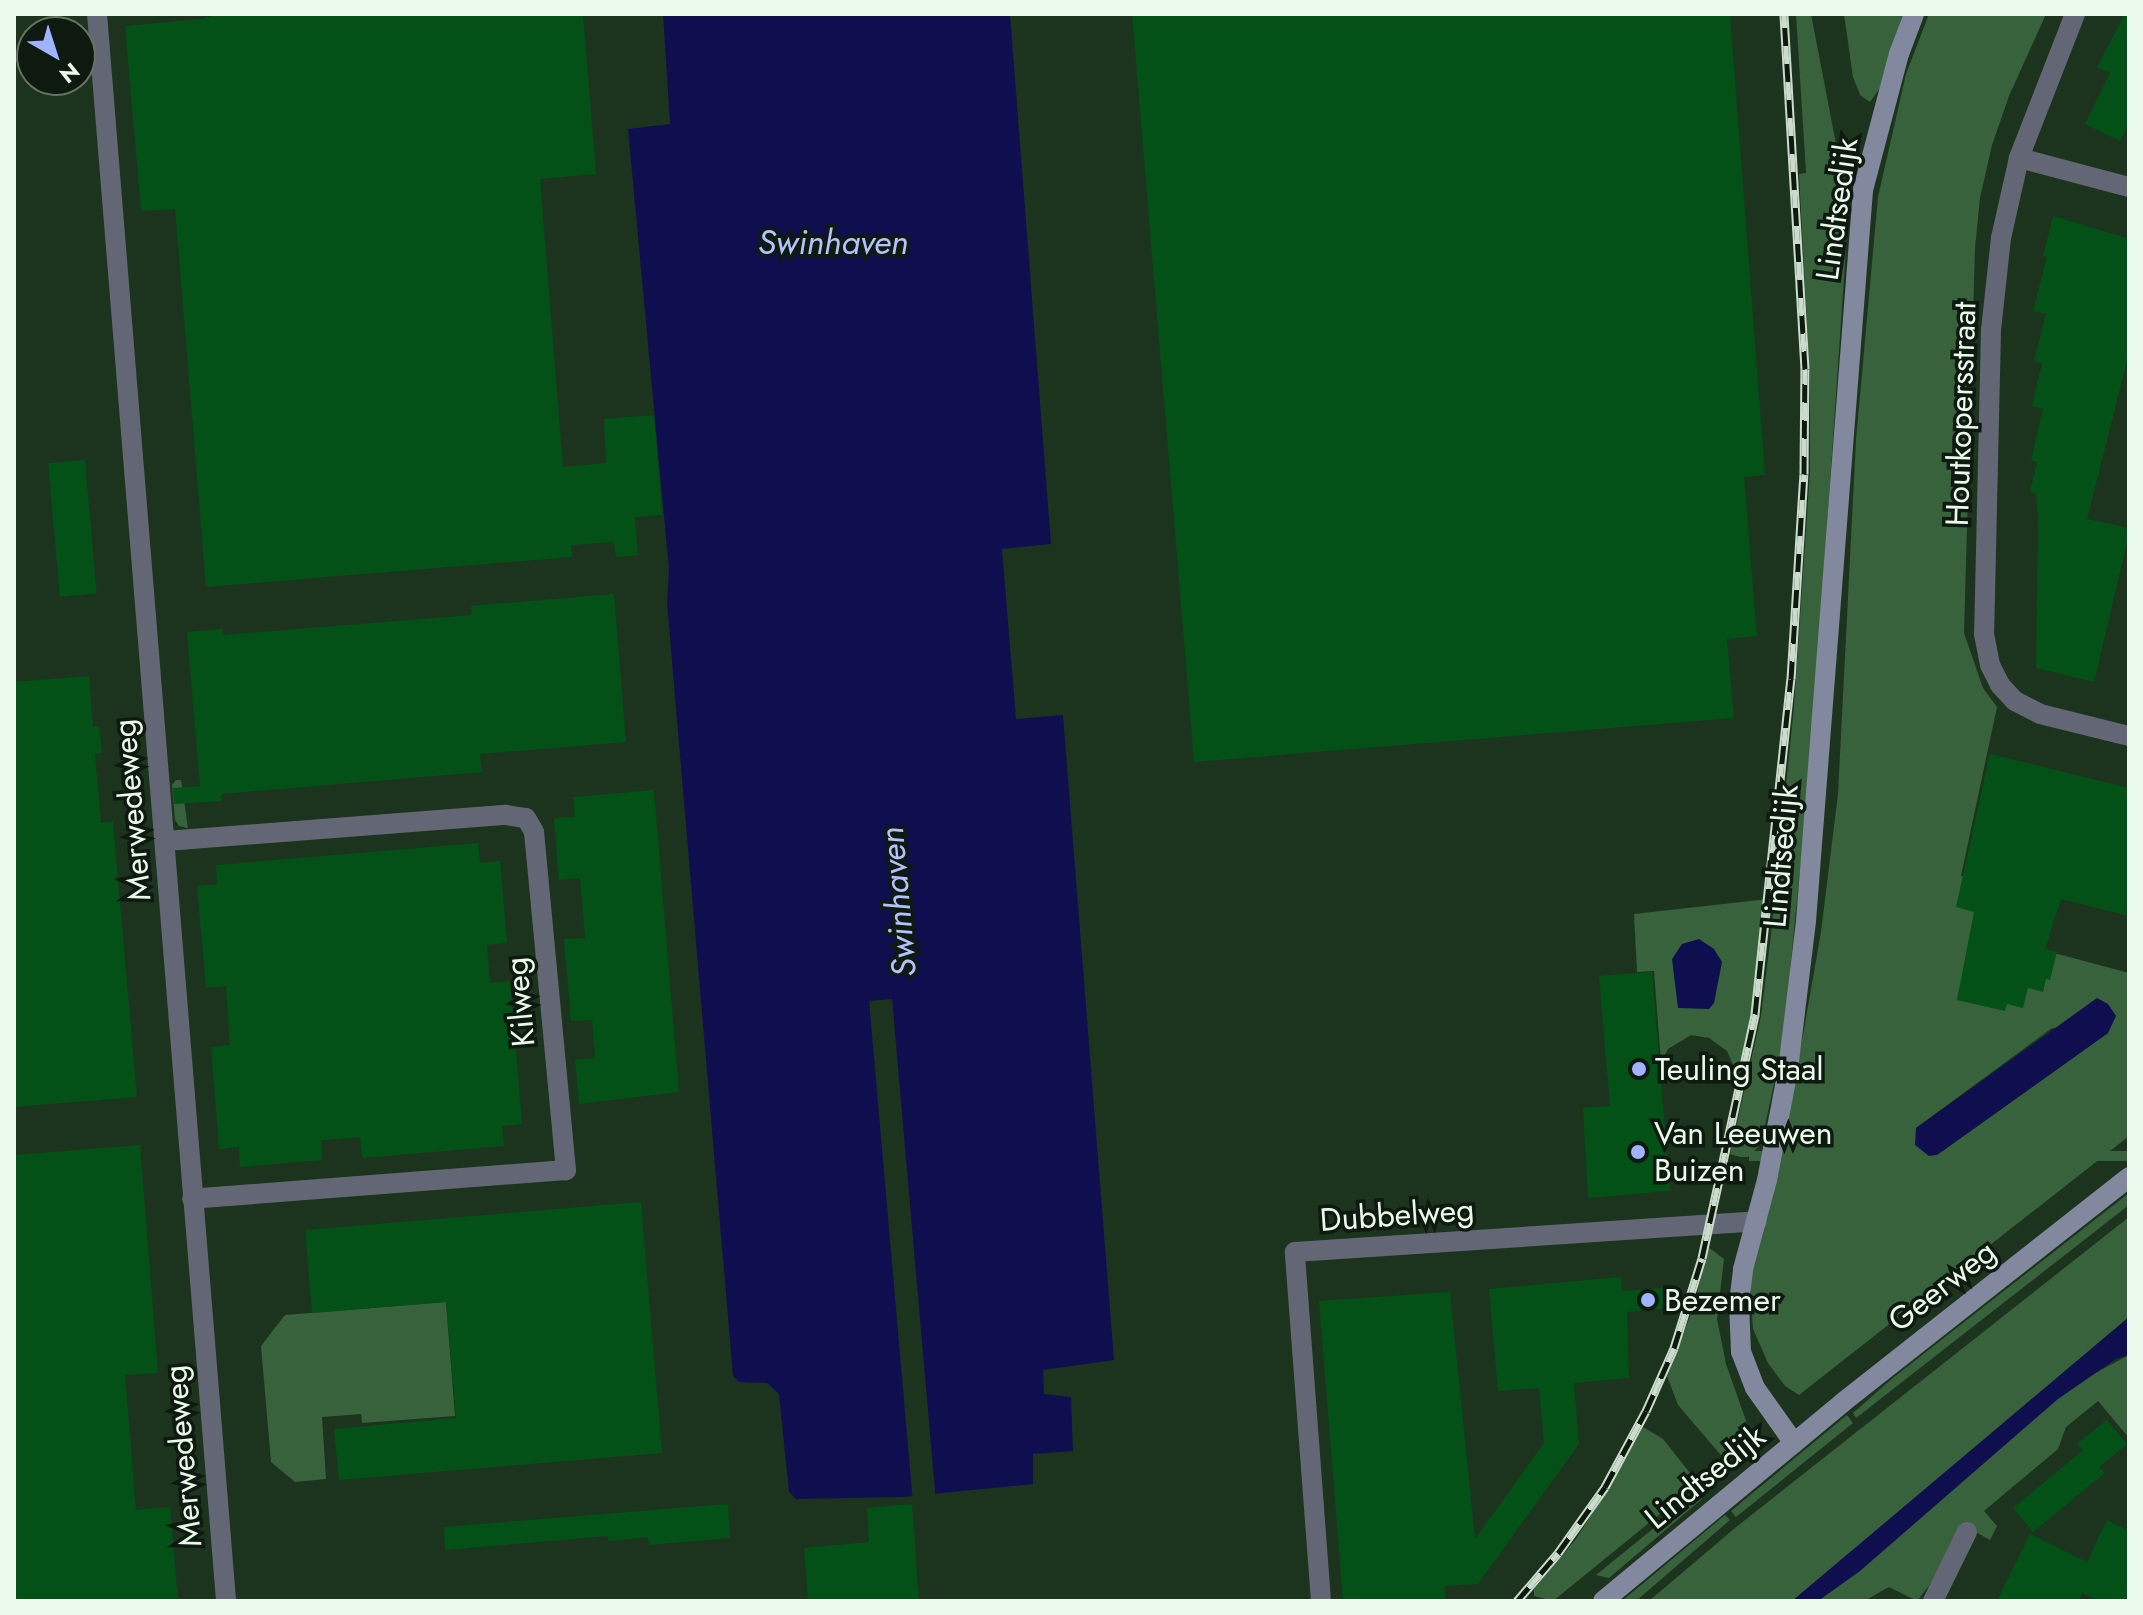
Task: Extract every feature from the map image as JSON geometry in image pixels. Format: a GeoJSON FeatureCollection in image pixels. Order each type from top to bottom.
{"type":"FeatureCollection","features":[{"type":"Feature","properties":{"kind":"street","name":"Merwedeweg"},"geometry":{"type":"LineString","coordinates":[[97,14],[226,1601]]}},
{"type":"Feature","properties":{"kind":"street","name":"Lindtsedijk"},"geometry":{"type":"LineString","coordinates":[[1603,1601],[1794,1443],[1755,1388],[1741,1352],[1741,1280],[1757,1221],[1788,1070],[1806,921],[1863,190],[1892,79],[1914,14]]}},
{"type":"Feature","properties":{"kind":"street","name":"Houtkopersstraat"},"geometry":{"type":"LineString","coordinates":[[2075,14],[2019,158],[2001,238],[1991,330],[1984,634],[1990,665],[2000,685],[2015,701],[2040,714],[2129,736]]}},
{"type":"Feature","properties":{"kind":"street"},"geometry":{"type":"LineString","coordinates":[[2019,158],[2129,187]]}},
{"type":"Feature","properties":{"kind":"street","name":"Kilweg"},"geometry":{"type":"LineString","coordinates":[[166,841],[506,815],[526,818],[534,832],[566,1170],[192,1199]]}},
{"type":"Feature","properties":{"kind":"street","name":"Geerweg"},"geometry":{"type":"LineString","coordinates":[[1794,1443],[2129,1177]]}},
{"type":"Feature","properties":{"kind":"street","name":"Dubbelweg"},"geometry":{"type":"LineString","coordinates":[[1321,1601],[1295,1252],[1757,1221]]}},
{"type":"Feature","properties":{"kind":"street"},"geometry":{"type":"LineString","coordinates":[[1933,1601],[1967,1532]]}},
{"type":"Feature","properties":{"kind":"green space"},"geometry":{"type":"Polygon","coordinates":[[[1796,14],[1811,14],[1841,170],[1846,248],[1812,748],[1783,1042],[1761,1144],[1748,1157],[1740,1157],[1730,1154],[1761,1016],[1771,934],[1794,707],[1810,471],[1810,383],[1799,174],[1806,173],[1796,14]]]}},
{"type":"Feature","properties":{"kind":"green space"},"geometry":{"type":"Polygon","coordinates":[[[1844,14],[1903,14],[1880,88],[1870,102],[1860,95],[1853,77],[1844,14]]]}},
{"type":"Feature","properties":{"kind":"green space"},"geometry":{"type":"Polygon","coordinates":[[[1929,14],[2046,14],[2009,96],[1992,145],[1980,198],[1975,248],[1964,633],[1983,688],[1997,707],[1961,876],[1982,881],[2043,950],[2129,973],[2129,1136],[1799,1395],[1785,1386],[1768,1363],[1753,1329],[1749,1267],[1789,1115],[1821,932],[1838,794],[1856,440],[1878,197],[1906,74],[1929,14]],[[2052,1028],[1916,1128],[1937,1155],[2108,1033],[2052,1028]]]}},
{"type":"Feature","properties":{"kind":"green space"},"geometry":{"type":"Polygon","coordinates":[[[176,780],[181,780],[188,828],[179,826],[175,820],[172,785],[176,780]]]}},
{"type":"Feature","properties":{"kind":"green space"},"geometry":{"type":"Polygon","coordinates":[[[1768,899],[1759,997],[1741,1083],[1727,1051],[1709,1038],[1691,1035],[1668,1049],[1661,1062],[1654,971],[1637,972],[1634,914],[1768,899]]]}},
{"type":"Feature","properties":{"kind":"green space"},"geometry":{"type":"Polygon","coordinates":[[[1749,1151],[2129,1151],[2129,1161],[1749,1161],[1749,1151]]]}},
{"type":"Feature","properties":{"kind":"green space"},"geometry":{"type":"Polygon","coordinates":[[[2129,1193],[2129,1205],[1856,1418],[1853,1413],[1894,1377],[2129,1193]]]}},
{"type":"Feature","properties":{"kind":"green space"},"geometry":{"type":"Polygon","coordinates":[[[2129,1217],[2129,1317],[2007,1420],[2129,1355],[2129,1438],[2098,1401],[2066,1427],[2058,1449],[1984,1511],[1997,1526],[1990,1540],[1961,1524],[1931,1583],[1917,1601],[1889,1587],[1864,1601],[1649,1601],[1735,1528],[2129,1217]]]}},
{"type":"Feature","properties":{"kind":"green space"},"geometry":{"type":"Polygon","coordinates":[[[1708,1247],[1724,1259],[1717,1319],[1726,1364],[1752,1438],[1725,1460],[1678,1405],[1667,1376],[1694,1306],[1708,1247]]]}},
{"type":"Feature","properties":{"kind":"green space"},"geometry":{"type":"Polygon","coordinates":[[[446,1302],[455,1416],[362,1423],[361,1414],[322,1417],[326,1479],[295,1482],[271,1462],[261,1346],[285,1315],[446,1302]]]}},
{"type":"Feature","properties":{"kind":"green space"},"geometry":{"type":"Polygon","coordinates":[[[1847,1415],[1853,1423],[1736,1517],[1731,1511],[1847,1415]]]}},
{"type":"Feature","properties":{"kind":"green space"},"geometry":{"type":"Polygon","coordinates":[[[1643,1427],[1663,1439],[1698,1483],[1553,1601],[1534,1596],[1534,1589],[1576,1539],[1643,1427]]]}},
{"type":"Feature","properties":{"kind":"green space"},"geometry":{"type":"Polygon","coordinates":[[[1702,1489],[1702,1499],[1609,1578],[1596,1575],[1702,1489]]]}},
{"type":"Feature","properties":{"kind":"green space"},"geometry":{"type":"Polygon","coordinates":[[[1725,1515],[1730,1520],[1636,1601],[1622,1601],[1725,1515]]]}},
{"type":"Feature","properties":{"kind":"water","name":"Swinhaven"},"geometry":{"type":"Polygon","coordinates":[[[663,14],[1010,14],[1051,544],[1002,549],[1016,719],[1063,715],[1114,1360],[1043,1370],[1044,1394],[1071,1397],[1073,1451],[1033,1454],[1033,1484],[903,1497],[796,1499],[789,1492],[779,1394],[767,1383],[739,1382],[733,1376],[667,603],[669,570],[628,129],[670,124],[663,14]]]}},
{"type":"Feature","properties":{"kind":"water"},"geometry":{"type":"Polygon","coordinates":[[[1699,939],[1714,949],[1722,962],[1714,1003],[1709,1009],[1678,1008],[1672,959],[1682,944],[1699,939]]]}},
{"type":"Feature","properties":{"kind":"water"},"geometry":{"type":"Polygon","coordinates":[[[2097,998],[2108,1004],[2116,1016],[2108,1033],[1937,1155],[1929,1156],[1915,1145],[1916,1128],[2097,998]]]}},
{"type":"Feature","properties":{"kind":"water"},"geometry":{"type":"Polygon","coordinates":[[[2129,1317],[2129,1355],[2116,1359],[2058,1399],[1860,1571],[1818,1601],[1792,1601],[2129,1317]]]}},
{"type":"Feature","properties":{"kind":"pier"},"geometry":{"type":"Polygon","coordinates":[[[892,999],[936,1498],[913,1500],[869,1001],[892,999]]]}},
{"type":"Feature","properties":{"kind":"building"},"geometry":{"type":"Polygon","coordinates":[[[219,14],[583,14],[596,174],[540,179],[563,467],[606,463],[604,419],[654,415],[662,515],[635,517],[638,555],[616,557],[614,542],[571,545],[572,557],[206,587],[175,209],[141,211],[125,26],[202,19],[219,14]]]}},
{"type":"Feature","properties":{"kind":"building"},"geometry":{"type":"Polygon","coordinates":[[[1132,14],[1730,14],[1765,475],[1744,477],[1757,636],[1727,639],[1734,718],[1194,762],[1132,14]]]}},
{"type":"Feature","properties":{"kind":"building"},"geometry":{"type":"Polygon","coordinates":[[[2125,14],[2129,14],[2129,124],[2120,141],[2085,124],[2110,73],[2097,67],[2125,14]]]}},
{"type":"Feature","properties":{"kind":"building"},"geometry":{"type":"Polygon","coordinates":[[[2053,216],[2129,239],[2129,353],[2087,519],[2129,528],[2129,534],[2094,682],[2036,668],[2038,522],[2036,494],[2030,492],[2037,462],[2031,460],[2043,409],[2032,406],[2042,363],[2034,361],[2046,314],[2033,311],[2047,257],[2043,256],[2053,216]]]}},
{"type":"Feature","properties":{"kind":"building"},"geometry":{"type":"Polygon","coordinates":[[[85,460],[97,593],[60,597],[48,463],[85,460]]]}},
{"type":"Feature","properties":{"kind":"building"},"geometry":{"type":"Polygon","coordinates":[[[614,594],[626,742],[480,754],[482,772],[222,794],[222,801],[174,804],[173,788],[200,786],[187,632],[223,629],[223,635],[472,615],[471,606],[614,594]]]}},
{"type":"Feature","properties":{"kind":"building"},"geometry":{"type":"Polygon","coordinates":[[[89,676],[93,726],[99,726],[102,753],[95,754],[101,823],[113,822],[137,1097],[14,1107],[14,682],[89,676]]]}},
{"type":"Feature","properties":{"kind":"building"},"geometry":{"type":"Polygon","coordinates":[[[1990,754],[2129,788],[2129,916],[2061,899],[2045,949],[2057,952],[2050,980],[2046,979],[2043,992],[2028,988],[2023,1008],[2007,1004],[2005,1011],[1957,1000],[1974,912],[1956,907],[1990,754]]]}},
{"type":"Feature","properties":{"kind":"building"},"geometry":{"type":"Polygon","coordinates":[[[654,790],[679,1092],[579,1104],[575,1060],[595,1058],[592,1020],[571,1021],[564,939],[585,938],[580,878],[559,880],[554,818],[575,817],[573,797],[654,790]]]}},
{"type":"Feature","properties":{"kind":"building"},"geometry":{"type":"Polygon","coordinates":[[[478,843],[480,863],[500,861],[507,943],[487,945],[490,983],[510,981],[522,1124],[502,1126],[504,1146],[362,1158],[360,1137],[321,1140],[322,1160],[240,1167],[239,1147],[219,1149],[211,1047],[230,1045],[226,986],[206,988],[197,886],[217,884],[216,865],[478,843]]]}},
{"type":"Feature","properties":{"kind":"building"},"geometry":{"type":"Polygon","coordinates":[[[1652,972],[1670,1191],[1588,1198],[1583,1108],[1610,1106],[1599,976],[1652,972]]]}},
{"type":"Feature","properties":{"kind":"building"},"geometry":{"type":"Polygon","coordinates":[[[140,1145],[158,1373],[125,1375],[136,1510],[170,1507],[178,1601],[14,1601],[14,1155],[140,1145]]]}},
{"type":"Feature","properties":{"kind":"building"},"geometry":{"type":"Polygon","coordinates":[[[641,1202],[662,1453],[339,1480],[334,1429],[456,1418],[446,1302],[312,1313],[305,1230],[641,1202]]]}},
{"type":"Feature","properties":{"kind":"building"},"geometry":{"type":"Polygon","coordinates":[[[1621,1277],[1622,1291],[1664,1288],[1666,1308],[1627,1312],[1629,1378],[1574,1383],[1579,1444],[1478,1584],[1444,1586],[1446,1601],[1343,1601],[1319,1301],[1450,1292],[1475,1539],[1544,1443],[1539,1388],[1498,1391],[1489,1289],[1621,1277]]]}},
{"type":"Feature","properties":{"kind":"building"},"geometry":{"type":"Polygon","coordinates":[[[2107,1420],[2127,1444],[2099,1467],[2105,1473],[2033,1532],[2013,1508],[2083,1450],[2077,1444],[2107,1420]]]}},
{"type":"Feature","properties":{"kind":"building"},"geometry":{"type":"Polygon","coordinates":[[[728,1504],[730,1538],[649,1545],[648,1537],[608,1541],[608,1536],[445,1550],[444,1527],[728,1504]]]}},
{"type":"Feature","properties":{"kind":"building"},"geometry":{"type":"Polygon","coordinates":[[[912,1504],[919,1601],[808,1601],[804,1548],[869,1542],[867,1508],[912,1504]]]}},
{"type":"Feature","properties":{"kind":"building"},"geometry":{"type":"Polygon","coordinates":[[[2107,1520],[2129,1531],[2129,1601],[2099,1601],[2082,1593],[2078,1601],[1997,1601],[2030,1534],[2087,1562],[2107,1520]]]}},
{"type":"Feature","properties":{"kind":"railway"},"geometry":{"type":"LineString","coordinates":[[1517,1601],[1558,1553],[1605,1487],[1646,1411],[1674,1348],[1702,1258],[1755,1014],[1791,679],[1804,474],[1805,369],[1784,14]]}},
{"type":"Feature","properties":{"kind":"place","name":"Teuling Staal"},"geometry":{"type":"Point","coordinates":[1639,1069]}},
{"type":"Feature","properties":{"kind":"place","name":"Van Leeuwen Buizen"},"geometry":{"type":"Point","coordinates":[1638,1152]}},
{"type":"Feature","properties":{"kind":"place","name":"Bezemer"},"geometry":{"type":"Point","coordinates":[1648,1300]}}]}
